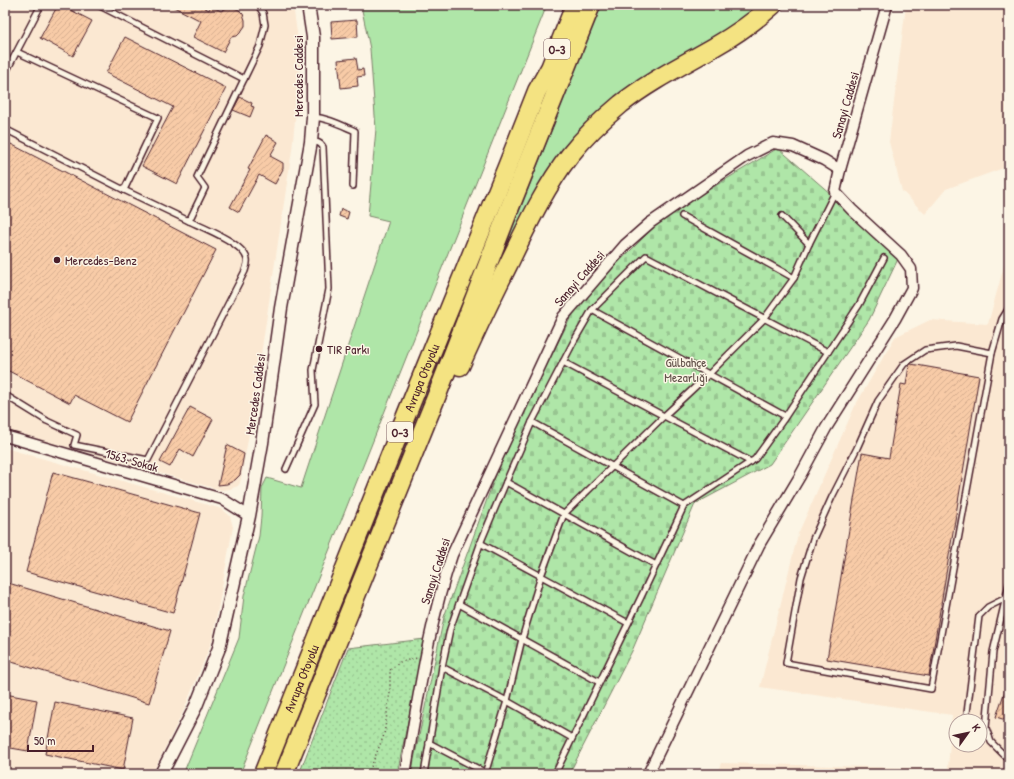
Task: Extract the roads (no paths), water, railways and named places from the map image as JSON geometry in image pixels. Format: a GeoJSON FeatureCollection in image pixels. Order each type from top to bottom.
{"type":"FeatureCollection","features":[{"type":"Feature","properties":{"kind":"highway"},"geometry":{"type":"LineString","coordinates":[[536,91],[550,44],[565,5]]}},
{"type":"Feature","properties":{"kind":"highway","name":"Avrupa Otoyolu"},"geometry":{"type":"LineString","coordinates":[[263,774],[507,167],[536,91],[550,68],[575,5]]}},
{"type":"Feature","properties":{"kind":"highway","name":"Avrupa Otoyolu"},"geometry":{"type":"LineString","coordinates":[[284,774],[439,390],[591,5]]}},
{"type":"Feature","properties":{"kind":"highway"},"geometry":{"type":"LineString","coordinates":[[403,479],[420,454],[435,425],[475,334],[537,206],[570,156],[588,135],[621,104],[661,77],[742,30],[773,5]]}},
{"type":"Feature","properties":{"kind":"street","name":"Mercedes Caddesi"},"geometry":{"type":"LineString","coordinates":[[161,774],[196,706],[219,648],[249,516],[262,443],[282,308],[311,142],[313,117],[313,37],[308,5]]}},
{"type":"Feature","properties":{"kind":"street","name":"Sanayi Caddesi"},"geometry":{"type":"LineString","coordinates":[[405,774],[436,609],[452,555],[563,317],[625,245],[650,223],[747,156],[773,143],[793,146],[824,160],[840,170],[887,5]]}},
{"type":"Feature","properties":{"kind":"street"},"geometry":{"type":"LineString","coordinates":[[648,774],[759,545],[800,476],[826,428],[895,319],[912,288],[910,269],[901,255],[852,210],[835,192],[840,170]]}},
{"type":"Feature","properties":{"kind":"street","name":"1563. Sokak"},"geometry":{"type":"LineString","coordinates":[[5,436],[222,499],[249,516]]}},
{"type":"Feature","properties":{"kind":"lane"},"geometry":{"type":"LineString","coordinates":[[5,74],[41,5]]}},
{"type":"Feature","properties":{"kind":"lane"},"geometry":{"type":"LineString","coordinates":[[98,5],[244,79]]}},
{"type":"Feature","properties":{"kind":"lane"},"geometry":{"type":"LineString","coordinates":[[189,221],[205,188],[197,177],[260,46],[265,25],[263,13],[258,5]]}},
{"type":"Feature","properties":{"kind":"lane"},"geometry":{"type":"LineString","coordinates":[[17,52],[158,118],[124,190]]}},
{"type":"Feature","properties":{"kind":"lane"},"geometry":{"type":"LineString","coordinates":[[313,117],[322,117],[355,131],[353,186]]}},
{"type":"Feature","properties":{"kind":"lane"},"geometry":{"type":"LineString","coordinates":[[5,129],[124,190],[232,242],[245,253],[248,261],[245,271],[148,460],[74,445],[77,435],[47,422],[5,395]]}},
{"type":"Feature","properties":{"kind":"lane"},"geometry":{"type":"LineString","coordinates":[[286,469],[315,404],[313,370],[329,289],[323,147],[318,142],[311,142]]}},
{"type":"Feature","properties":{"kind":"lane"},"geometry":{"type":"LineString","coordinates":[[429,743],[486,774],[540,576],[564,514],[764,319],[794,278],[835,192]]}},
{"type":"Feature","properties":{"kind":"lane"},"geometry":{"type":"LineString","coordinates":[[682,216],[794,278]]}},
{"type":"Feature","properties":{"kind":"lane"},"geometry":{"type":"LineString","coordinates":[[782,216],[810,244]]}},
{"type":"Feature","properties":{"kind":"lane"},"geometry":{"type":"LineString","coordinates":[[424,774],[450,629],[480,543],[532,422],[574,341],[592,310],[646,256],[828,352]]}},
{"type":"Feature","properties":{"kind":"lane"},"geometry":{"type":"LineString","coordinates":[[554,774],[684,506],[756,459],[859,305],[884,258]]}},
{"type":"Feature","properties":{"kind":"lane"},"geometry":{"type":"LineString","coordinates":[[992,354],[956,346],[925,350],[904,364],[878,401],[813,539],[801,578],[786,663],[931,689],[992,354],[1002,319],[1009,308]]}},
{"type":"Feature","properties":{"kind":"lane"},"geometry":{"type":"LineString","coordinates":[[592,310],[785,416]]}},
{"type":"Feature","properties":{"kind":"lane"},"geometry":{"type":"LineString","coordinates":[[564,362],[751,462]]}},
{"type":"Feature","properties":{"kind":"lane"},"geometry":{"type":"LineString","coordinates":[[532,422],[684,506]]}},
{"type":"Feature","properties":{"kind":"lane"},"geometry":{"type":"LineString","coordinates":[[506,482],[656,565]]}},
{"type":"Feature","properties":{"kind":"lane"},"geometry":{"type":"LineString","coordinates":[[480,543],[628,623]]}},
{"type":"Feature","properties":{"kind":"lane"},"geometry":{"type":"LineString","coordinates":[[1009,584],[993,652],[986,728],[991,742],[1009,758]]}},
{"type":"Feature","properties":{"kind":"lane"},"geometry":{"type":"LineString","coordinates":[[967,713],[979,616],[988,606],[1006,598]]}},
{"type":"Feature","properties":{"kind":"lane"},"geometry":{"type":"LineString","coordinates":[[458,604],[599,682]]}},
{"type":"Feature","properties":{"kind":"lane"},"geometry":{"type":"LineString","coordinates":[[442,667],[507,701],[572,738]]}},
{"type":"Feature","properties":{"kind":"place","name":"Mercedes-Benz"},"geometry":{"type":"Point","coordinates":[57,260]}},
{"type":"Feature","properties":{"kind":"place","name":"TIR Parkı"},"geometry":{"type":"Point","coordinates":[319,349]}},
{"type":"Feature","properties":{"kind":"park label","name":"Gülbahçe Mezarlığı"},"geometry":{"type":"Point","coordinates":[686,370]}}]}
